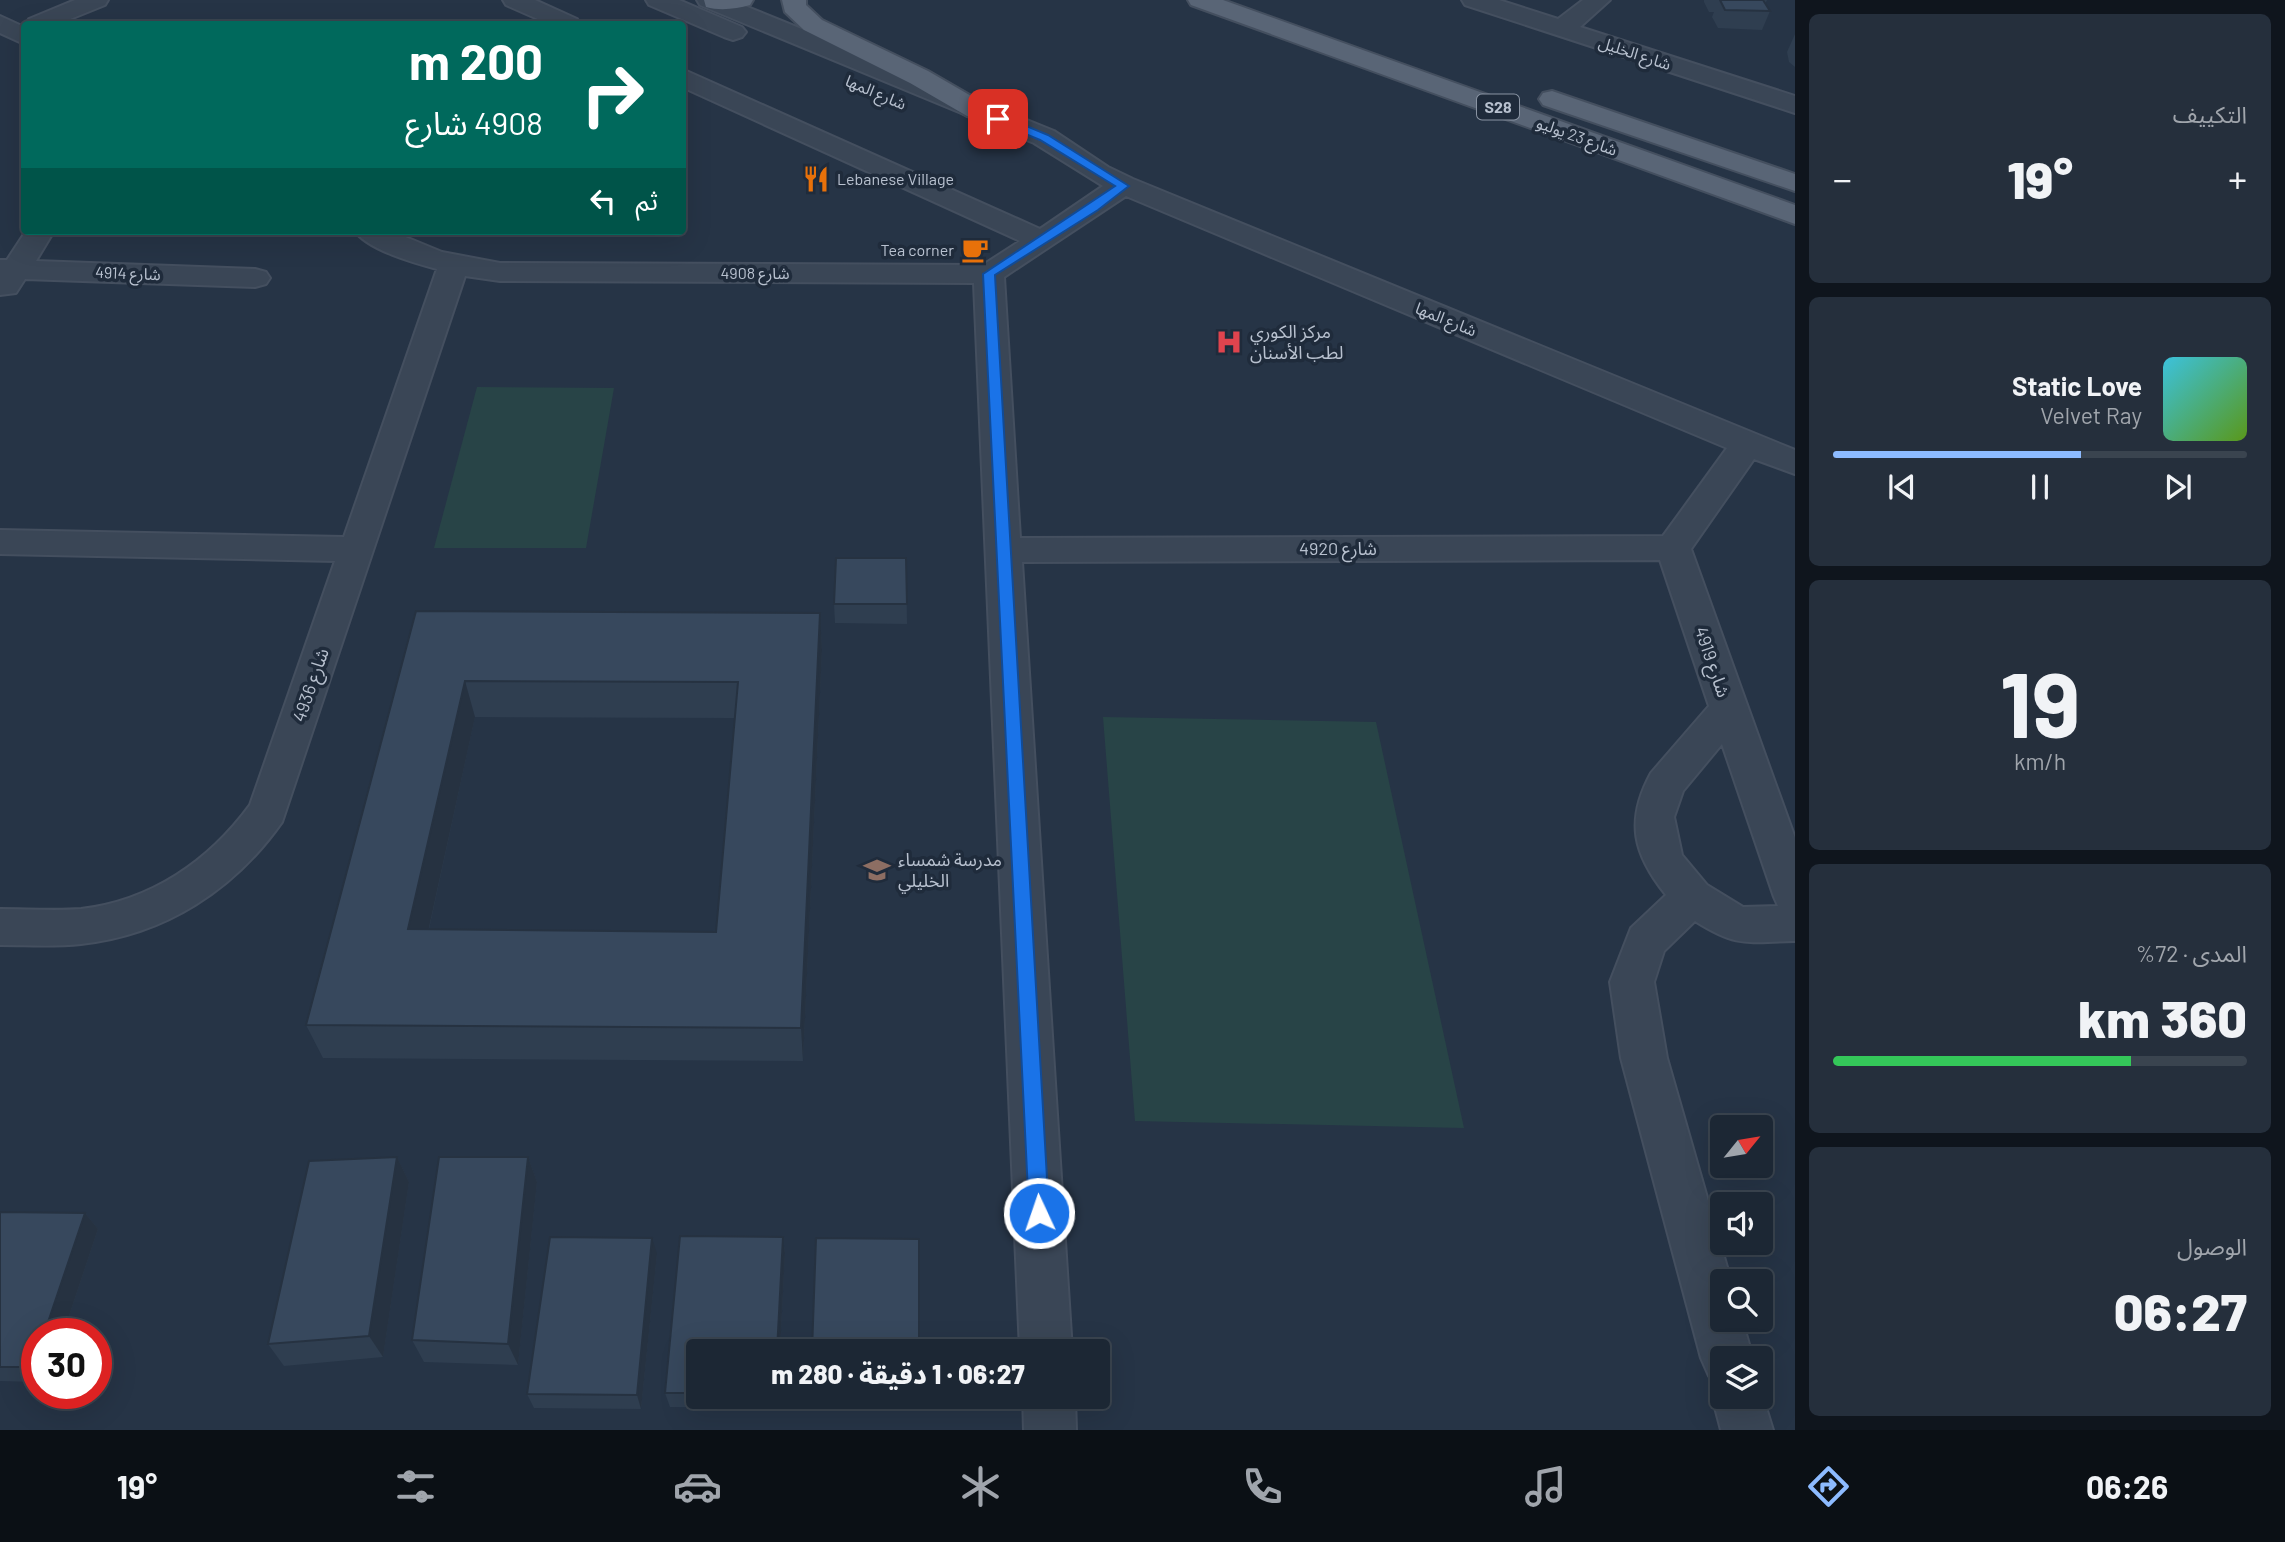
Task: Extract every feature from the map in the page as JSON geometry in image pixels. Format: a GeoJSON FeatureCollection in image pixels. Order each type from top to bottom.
{"type":"FeatureCollection","features":[{"type":"Feature","properties":{"kind":"main road"},"geometry":{"type":"LineString","coordinates":[[712,6],[741,0]]}},
{"type":"Feature","properties":{"kind":"main road"},"geometry":{"type":"LineString","coordinates":[[794,0],[794,7],[813,25],[919,77],[976,110]]}},
{"type":"Feature","properties":{"kind":"main road"},"geometry":{"type":"LineString","coordinates":[[1180,0],[1326,44]]}},
{"type":"Feature","properties":{"kind":"main road","name":"شارع 23 يوليو"},"geometry":{"type":"LineString","coordinates":[[1200,0],[1795,215]]}},
{"type":"Feature","properties":{"kind":"main road"},"geometry":{"type":"LineString","coordinates":[[1265,0],[1450,64]]}},
{"type":"Feature","properties":{"kind":"main road","name":"شارع 23 يوليو"},"geometry":{"type":"LineString","coordinates":[[1529,91],[1795,183]]}},
{"type":"Feature","properties":{"kind":"street"},"geometry":{"type":"LineString","coordinates":[[44,21],[96,0]]}},
{"type":"Feature","properties":{"kind":"street"},"geometry":{"type":"LineString","coordinates":[[514,0],[561,21]]}},
{"type":"Feature","properties":{"kind":"street","name":"شارع المها"},"geometry":{"type":"LineString","coordinates":[[658,0],[712,6],[976,110],[1044,137],[1111,179]]}},
{"type":"Feature","properties":{"kind":"street","name":"شارع الخليل"},"geometry":{"type":"LineString","coordinates":[[1474,0],[1795,105]]}},
{"type":"Feature","properties":{"kind":"street"},"geometry":{"type":"LineString","coordinates":[[1562,29],[1598,0]]}},
{"type":"Feature","properties":{"kind":"street","name":"شارع المها"},"geometry":{"type":"LineString","coordinates":[[712,6],[1018,153],[1111,179],[1795,463]]}},
{"type":"Feature","properties":{"kind":"street"},"geometry":{"type":"LineString","coordinates":[[686,79],[1041,240]]}},
{"type":"Feature","properties":{"kind":"street"},"geometry":{"type":"LineString","coordinates":[[1045,1339],[989,274],[1093,208],[1111,179]]}},
{"type":"Feature","properties":{"kind":"street"},"geometry":{"type":"LineString","coordinates":[[0,295],[8,269],[37,235]]}},
{"type":"Feature","properties":{"kind":"street","name":"4908 شارع"},"geometry":{"type":"LineString","coordinates":[[377,235],[414,254],[453,266],[525,273],[989,274]]}},
{"type":"Feature","properties":{"kind":"street","name":"4936 شارع"},"geometry":{"type":"LineString","coordinates":[[0,927],[69,927],[121,919],[183,894],[211,876],[234,856],[268,811],[453,266]]}},
{"type":"Feature","properties":{"kind":"street","name":"4914 شارع"},"geometry":{"type":"LineString","coordinates":[[8,269],[255,278]]}},
{"type":"Feature","properties":{"kind":"street"},"geometry":{"type":"LineString","coordinates":[[1673,548],[1748,443]]}},
{"type":"Feature","properties":{"kind":"street"},"geometry":{"type":"LineString","coordinates":[[0,542],[357,549]]}},
{"type":"Feature","properties":{"kind":"street","name":"4920 شارع"},"geometry":{"type":"LineString","coordinates":[[1004,550],[1673,548]]}},
{"type":"Feature","properties":{"kind":"street","name":"4919 شارع"},"geometry":{"type":"LineString","coordinates":[[1673,548],[1795,897]]}},
{"type":"Feature","properties":{"kind":"street"},"geometry":{"type":"LineString","coordinates":[[1729,709],[1665,784],[1654,817],[1663,862],[1692,897],[1737,925],[1795,923]]}},
{"type":"Feature","properties":{"kind":"street"},"geometry":{"type":"LineString","coordinates":[[1692,897],[1646,941],[1632,982],[1644,1058],[1724,1346]]}},
{"type":"Feature","properties":{"kind":"street"},"geometry":{"type":"LineString","coordinates":[[1049,1409],[1050,1430]]}},
{"type":"Feature","properties":{"kind":"street"},"geometry":{"type":"LineString","coordinates":[[1741,1409],[1747,1430]]}},
{"type":"Feature","properties":{"kind":"green space"},"geometry":{"type":"Polygon","coordinates":[[[477,387],[614,388],[586,548],[434,548],[477,387]]]}},
{"type":"Feature","properties":{"kind":"green space"},"geometry":{"type":"Polygon","coordinates":[[[1103,717],[1376,722],[1464,1128],[1135,1121],[1103,717]]]}},
{"type":"Feature","properties":{"kind":"building"},"geometry":{"type":"Polygon","coordinates":[[[1720,0],[1763,0],[1770,11],[1725,10],[1720,0]]]}},
{"type":"Feature","properties":{"kind":"building"},"geometry":{"type":"Polygon","coordinates":[[[836,558],[906,558],[907,604],[834,604],[836,558]]]}},
{"type":"Feature","properties":{"kind":"building"},"geometry":{"type":"Polygon","coordinates":[[[416,611],[820,613],[801,1028],[306,1025],[416,611]],[[465,681],[408,929],[716,932],[738,682],[465,681]]]}},
{"type":"Feature","properties":{"kind":"building"},"geometry":{"type":"Polygon","coordinates":[[[397,1157],[369,1336],[268,1344],[309,1161],[397,1157]]]}},
{"type":"Feature","properties":{"kind":"building"},"geometry":{"type":"Polygon","coordinates":[[[439,1157],[528,1157],[508,1344],[412,1340],[439,1157]]]}},
{"type":"Feature","properties":{"kind":"building"},"geometry":{"type":"Polygon","coordinates":[[[0,1212],[85,1213],[49,1318],[21,1318],[21,1367],[0,1367],[0,1212]]]}},
{"type":"Feature","properties":{"kind":"building"},"geometry":{"type":"Polygon","coordinates":[[[680,1236],[783,1237],[778,1339],[686,1339],[686,1393],[665,1393],[680,1236]]]}},
{"type":"Feature","properties":{"kind":"building"},"geometry":{"type":"Polygon","coordinates":[[[550,1237],[652,1238],[637,1395],[527,1394],[550,1237]]]}},
{"type":"Feature","properties":{"kind":"building"},"geometry":{"type":"Polygon","coordinates":[[[816,1238],[919,1239],[919,1339],[812,1339],[816,1238]]]}},
{"type":"Feature","properties":{"kind":"place","name":"Lebanese Village"},"geometry":{"type":"Point","coordinates":[816,179]}},
{"type":"Feature","properties":{"kind":"place","name":"Tea corner"},"geometry":{"type":"Point","coordinates":[975,250]}},
{"type":"Feature","properties":{"kind":"place","name":"مركز الكوري لطب الأسنان"},"geometry":{"type":"Point","coordinates":[1229,342]}},
{"type":"Feature","properties":{"kind":"place","name":"مدرسة شمساء الخليلي"},"geometry":{"type":"Point","coordinates":[877,870]}},
{"type":"Feature","properties":{"kind":"route"},"geometry":{"type":"LineString","coordinates":[[998,119],[1044,137],[1098,173],[1123,186],[989,274],[1039,1213]]}}]}
